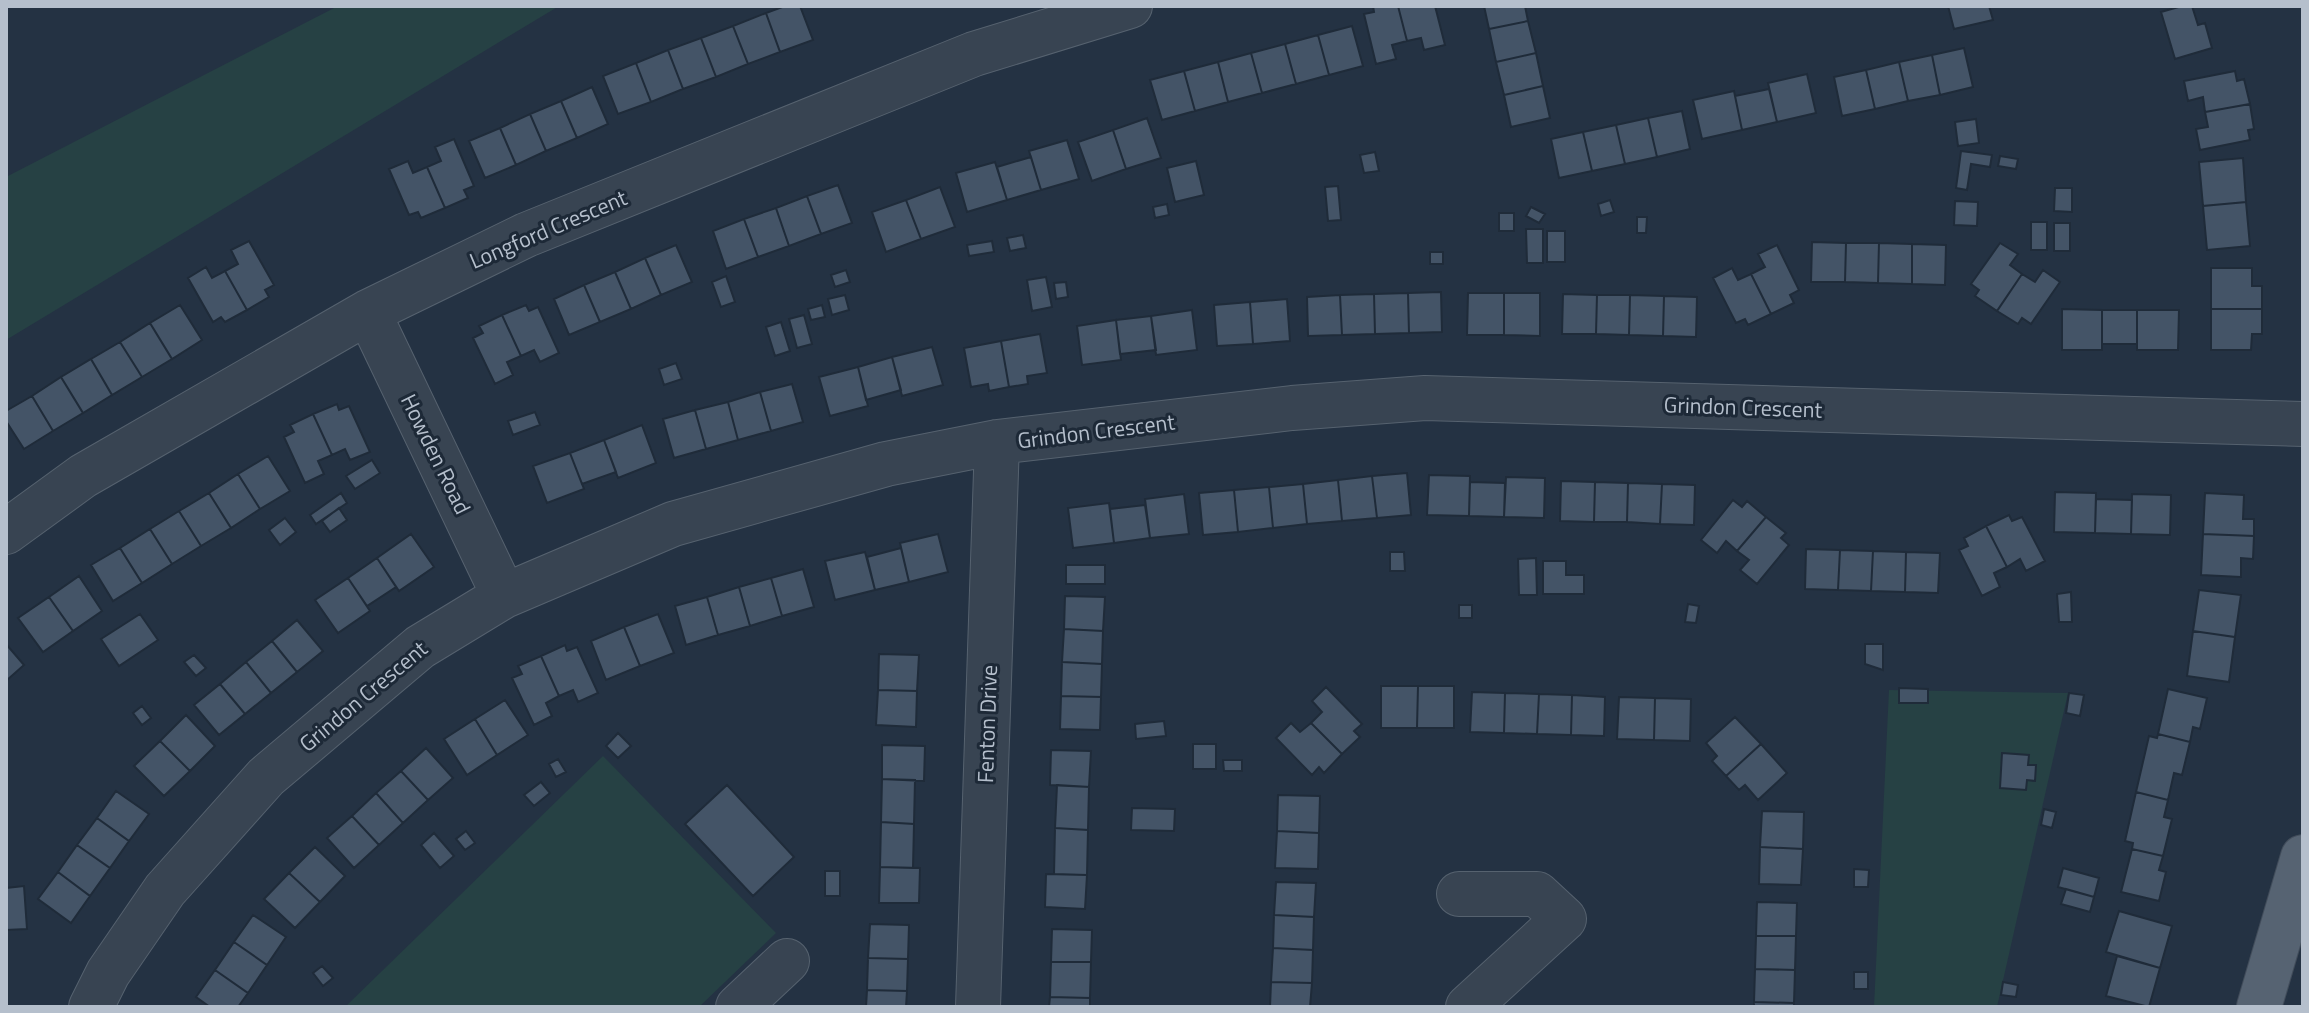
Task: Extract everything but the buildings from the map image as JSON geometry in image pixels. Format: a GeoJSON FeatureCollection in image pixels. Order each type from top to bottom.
{"type":"FeatureCollection","features":[{"type":"Feature","properties":{"kind":"main road"},"geometry":{"type":"LineString","coordinates":[[2259,1007],[2294,925],[2303,857]]}},
{"type":"Feature","properties":{"kind":"street","name":"Longford Crescent"},"geometry":{"type":"LineString","coordinates":[[6,532],[83,476],[368,312],[526,235],[974,54],[1130,6]]}},
{"type":"Feature","properties":{"kind":"street","name":"Howden Road"},"geometry":{"type":"LineString","coordinates":[[368,312],[504,596]]}},
{"type":"Feature","properties":{"kind":"street","name":"Grindon Crescent"},"geometry":{"type":"LineString","coordinates":[[91,1007],[108,973],[165,890],[266,777],[420,647],[504,596],[673,524],[886,464],[997,442],[1292,408],[1425,398],[2303,424]]}},
{"type":"Feature","properties":{"kind":"street","name":"Fenton Drive"},"geometry":{"type":"LineString","coordinates":[[978,1007],[997,442]]}},
{"type":"Feature","properties":{"kind":"street"},"geometry":{"type":"LineString","coordinates":[[1459,894],[1537,894],[1564,919],[1468,1007]]}},
{"type":"Feature","properties":{"kind":"street"},"geometry":{"type":"LineString","coordinates":[[738,1007],[787,961]]}},
{"type":"Feature","properties":{"kind":"green space"},"geometry":{"type":"Polygon","coordinates":[[[338,6],[559,6],[6,340],[6,177],[338,6]]]}},
{"type":"Feature","properties":{"kind":"green space"},"geometry":{"type":"Polygon","coordinates":[[[1889,690],[2068,693],[1997,1007],[1874,1007],[1889,690]]]}},
{"type":"Feature","properties":{"kind":"green space"},"geometry":{"type":"Polygon","coordinates":[[[603,756],[776,933],[699,1007],[345,1007],[603,756]]]}}]}
